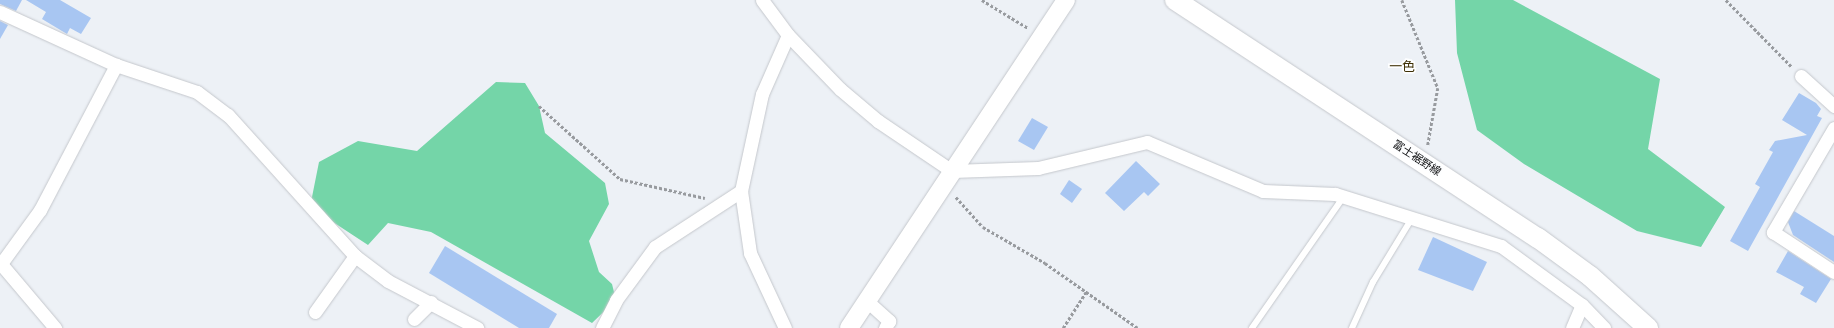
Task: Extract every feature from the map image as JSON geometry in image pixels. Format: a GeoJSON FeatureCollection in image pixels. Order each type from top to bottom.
{"type":"FeatureCollection","features":[{"type":"Feature","properties":{"kind":"main road","name":"富士裾野線"},"geometry":{"type":"LineString","coordinates":[[1175,0],[1543,242],[1600,285],[1648,328]]}},
{"type":"Feature","properties":{"kind":"street"},"geometry":{"type":"LineString","coordinates":[[762,0],[788,35],[840,89],[948,177],[1038,168],[1147,142],[1263,191],[1344,196],[1501,246],[1582,305],[1604,328]]}},
{"type":"Feature","properties":{"kind":"street"},"geometry":{"type":"LineString","coordinates":[[849,328],[1066,0]]}},
{"type":"Feature","properties":{"kind":"street"},"geometry":{"type":"LineString","coordinates":[[0,12],[116,65],[197,92],[228,115],[355,256],[388,282],[431,302],[477,328]]}},
{"type":"Feature","properties":{"kind":"street"},"geometry":{"type":"LineString","coordinates":[[784,328],[750,253],[741,191],[762,94],[788,35]]}},
{"type":"Feature","properties":{"kind":"street"},"geometry":{"type":"LineString","coordinates":[[55,328],[1,265],[40,210],[116,65]]}},
{"type":"Feature","properties":{"kind":"street"},"geometry":{"type":"LineString","coordinates":[[1801,76],[1834,106]]}},
{"type":"Feature","properties":{"kind":"street"},"geometry":{"type":"LineString","coordinates":[[1834,128],[1773,232],[1834,272]]}},
{"type":"Feature","properties":{"kind":"street"},"geometry":{"type":"LineString","coordinates":[[602,328],[616,300],[655,247],[741,191]]}},
{"type":"Feature","properties":{"kind":"street"},"geometry":{"type":"LineString","coordinates":[[315,312],[355,256]]}},
{"type":"Feature","properties":{"kind":"street"},"geometry":{"type":"LineString","coordinates":[[867,301],[889,321],[885,328]]}},
{"type":"Feature","properties":{"kind":"street"},"geometry":{"type":"LineString","coordinates":[[414,320],[431,302]]}},
{"type":"Feature","properties":{"kind":"street"},"geometry":{"type":"LineString","coordinates":[[1572,328],[1582,305]]}},
{"type":"Feature","properties":{"kind":"lane"},"geometry":{"type":"LineString","coordinates":[[1252,328],[1344,196]]}},
{"type":"Feature","properties":{"kind":"lane"},"geometry":{"type":"LineString","coordinates":[[1352,328],[1373,282],[1412,218]]}},
{"type":"Feature","properties":{"kind":"path"},"geometry":{"type":"LineString","coordinates":[[982,0],[1042,36]]}},
{"type":"Feature","properties":{"kind":"path"},"geometry":{"type":"LineString","coordinates":[[1402,0],[1438,88],[1425,163]]}},
{"type":"Feature","properties":{"kind":"path"},"geometry":{"type":"LineString","coordinates":[[1726,0],[1801,76]]}},
{"type":"Feature","properties":{"kind":"path"},"geometry":{"type":"LineString","coordinates":[[539,106],[620,179],[723,202]]}},
{"type":"Feature","properties":{"kind":"path"},"geometry":{"type":"LineString","coordinates":[[948,177],[983,227],[1086,292],[1138,328]]}},
{"type":"Feature","properties":{"kind":"path"},"geometry":{"type":"LineString","coordinates":[[1063,328],[1086,292]]}},
{"type":"Feature","properties":{"kind":"green space"},"geometry":{"type":"Polygon","coordinates":[[[1455,0],[1513,0],[1660,79],[1648,149],[1725,207],[1701,247],[1637,231],[1524,164],[1477,130],[1457,53],[1455,0]]]}},
{"type":"Feature","properties":{"kind":"green space"},"geometry":{"type":"Polygon","coordinates":[[[496,82],[525,83],[539,106],[545,133],[605,183],[609,204],[589,241],[599,272],[612,284],[616,300],[592,323],[431,232],[388,223],[368,245],[310,207],[319,162],[358,141],[417,151],[496,82]]]}},
{"type":"Feature","properties":{"kind":"building"},"geometry":{"type":"Polygon","coordinates":[[[0,0],[22,0],[16,11],[0,4],[0,0]]]}},
{"type":"Feature","properties":{"kind":"building"},"geometry":{"type":"Polygon","coordinates":[[[26,0],[60,0],[91,18],[81,34],[70,28],[67,34],[42,19],[46,12],[26,0]]]}},
{"type":"Feature","properties":{"kind":"building"},"geometry":{"type":"Polygon","coordinates":[[[0,21],[8,25],[0,39],[0,21]]]}},
{"type":"Feature","properties":{"kind":"building"},"geometry":{"type":"Polygon","coordinates":[[[1799,93],[1816,103],[1821,109],[1817,116],[1822,118],[1748,251],[1730,241],[1760,187],[1755,184],[1773,152],[1769,150],[1775,141],[1807,135],[1782,120],[1799,93]]]}},
{"type":"Feature","properties":{"kind":"building"},"geometry":{"type":"Polygon","coordinates":[[[1032,118],[1048,127],[1034,150],[1018,141],[1032,118]]]}},
{"type":"Feature","properties":{"kind":"building"},"geometry":{"type":"Polygon","coordinates":[[[1136,161],[1160,184],[1148,196],[1144,192],[1124,211],[1105,193],[1136,161]]]}},
{"type":"Feature","properties":{"kind":"building"},"geometry":{"type":"Polygon","coordinates":[[[1069,180],[1082,189],[1072,203],[1060,194],[1069,180]]]}},
{"type":"Feature","properties":{"kind":"building"},"geometry":{"type":"Polygon","coordinates":[[[1794,211],[1834,236],[1834,262],[1793,235],[1788,222],[1794,211]]]}},
{"type":"Feature","properties":{"kind":"building"},"geometry":{"type":"Polygon","coordinates":[[[1433,237],[1487,262],[1473,291],[1418,270],[1433,237]]]}},
{"type":"Feature","properties":{"kind":"building"},"geometry":{"type":"Polygon","coordinates":[[[445,246],[557,314],[549,328],[519,328],[429,273],[445,246]]]}},
{"type":"Feature","properties":{"kind":"building"},"geometry":{"type":"Polygon","coordinates":[[[1788,251],[1831,279],[1816,303],[1800,294],[1804,287],[1776,272],[1788,251]]]}},
{"type":"Feature","properties":{"kind":"district","name":"一色"},"geometry":{"type":"Point","coordinates":[1402,67]}}]}
